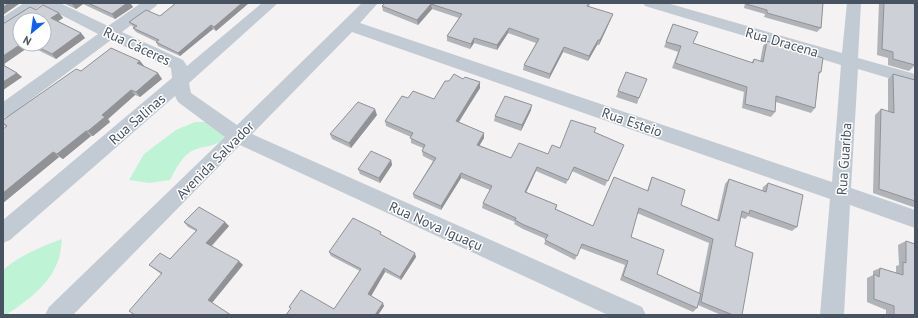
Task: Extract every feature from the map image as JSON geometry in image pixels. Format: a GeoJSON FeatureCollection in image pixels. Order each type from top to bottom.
{"type":"FeatureCollection","features":[{"type":"Feature","properties":{"kind":"street"},"geometry":{"type":"LineString","coordinates":[[3,24],[35,3]]}},
{"type":"Feature","properties":{"kind":"street","name":"Rua Cáceres"},"geometry":{"type":"LineString","coordinates":[[48,3],[177,64],[181,71],[180,90],[184,97],[238,136]]}},
{"type":"Feature","properties":{"kind":"street"},"geometry":{"type":"LineString","coordinates":[[3,111],[151,3]]}},
{"type":"Feature","properties":{"kind":"street","name":"Rua Salinas"},"geometry":{"type":"LineString","coordinates":[[3,233],[271,3]]}},
{"type":"Feature","properties":{"kind":"street","name":"Avenida Salvador"},"geometry":{"type":"LineString","coordinates":[[66,312],[238,136],[371,3]]}},
{"type":"Feature","properties":{"kind":"street","name":"Rua Dracena"},"geometry":{"type":"LineString","coordinates":[[650,3],[915,80]]}},
{"type":"Feature","properties":{"kind":"street","name":"Rua Guariba"},"geometry":{"type":"LineString","coordinates":[[832,315],[842,193],[854,3]]}},
{"type":"Feature","properties":{"kind":"street","name":"Rua Esteio"},"geometry":{"type":"LineString","coordinates":[[349,25],[915,219]]}},
{"type":"Feature","properties":{"kind":"street","name":"Rua Nova Iguaçu"},"geometry":{"type":"LineString","coordinates":[[238,136],[634,315]]}},
{"type":"Feature","properties":{"kind":"green space"},"geometry":{"type":"Polygon","coordinates":[[[195,122],[211,122],[226,137],[214,145],[199,148],[186,155],[170,180],[149,183],[129,180],[144,154],[176,130],[195,122]]]}},
{"type":"Feature","properties":{"kind":"green space"},"geometry":{"type":"Polygon","coordinates":[[[62,239],[59,258],[44,284],[30,298],[6,315],[3,315],[3,270],[39,248],[62,239]]]}},
{"type":"Feature","properties":{"kind":"building"},"geometry":{"type":"Polygon","coordinates":[[[3,3],[9,3],[3,7],[3,3]]]}},
{"type":"Feature","properties":{"kind":"building"},"geometry":{"type":"Polygon","coordinates":[[[88,3],[127,3],[112,14],[88,3]]]}},
{"type":"Feature","properties":{"kind":"building"},"geometry":{"type":"Polygon","coordinates":[[[176,3],[242,3],[214,27],[211,25],[178,53],[156,42],[159,40],[133,28],[137,26],[129,22],[146,10],[160,16],[176,3]]]}},
{"type":"Feature","properties":{"kind":"building"},"geometry":{"type":"Polygon","coordinates":[[[385,3],[589,3],[587,6],[613,14],[600,40],[598,40],[589,56],[564,47],[550,74],[524,65],[539,39],[509,28],[497,45],[474,38],[471,44],[447,36],[462,14],[431,4],[417,20],[382,6],[385,3]]]}},
{"type":"Feature","properties":{"kind":"building"},"geometry":{"type":"Polygon","coordinates":[[[746,3],[823,3],[821,28],[767,13],[767,10],[746,3]]]}},
{"type":"Feature","properties":{"kind":"building"},"geometry":{"type":"Polygon","coordinates":[[[884,3],[915,4],[915,65],[893,59],[893,52],[882,49],[884,3]]]}},
{"type":"Feature","properties":{"kind":"building"},"geometry":{"type":"Polygon","coordinates":[[[43,5],[59,13],[52,17],[52,12],[22,12],[30,7],[36,10],[43,5]]]}},
{"type":"Feature","properties":{"kind":"building"},"geometry":{"type":"Polygon","coordinates":[[[12,18],[12,50],[3,56],[3,24],[12,18]]]}},
{"type":"Feature","properties":{"kind":"building"},"geometry":{"type":"Polygon","coordinates":[[[52,18],[81,33],[52,54],[48,52],[52,52],[52,18]]]}},
{"type":"Feature","properties":{"kind":"building"},"geometry":{"type":"Polygon","coordinates":[[[673,24],[698,32],[693,43],[753,63],[754,59],[763,62],[767,41],[823,58],[821,72],[819,72],[815,108],[776,96],[775,112],[745,104],[747,87],[675,63],[681,46],[666,42],[673,24]]]}},
{"type":"Feature","properties":{"kind":"building"},"geometry":{"type":"Polygon","coordinates":[[[111,48],[140,61],[137,63],[158,73],[136,92],[131,90],[102,115],[105,117],[88,131],[57,154],[53,152],[3,193],[3,129],[7,126],[3,123],[3,120],[76,69],[81,71],[111,48]]]}},
{"type":"Feature","properties":{"kind":"building"},"geometry":{"type":"Polygon","coordinates":[[[3,65],[17,73],[3,82],[3,65]]]}},
{"type":"Feature","properties":{"kind":"building"},"geometry":{"type":"Polygon","coordinates":[[[626,72],[647,79],[639,98],[618,91],[626,72]]]}},
{"type":"Feature","properties":{"kind":"building"},"geometry":{"type":"Polygon","coordinates":[[[454,74],[463,79],[465,77],[480,82],[456,121],[484,133],[477,145],[511,158],[519,143],[548,154],[552,145],[560,148],[571,120],[596,128],[594,132],[624,145],[608,181],[574,167],[568,180],[537,167],[525,192],[557,205],[555,209],[593,226],[614,177],[648,191],[652,177],[685,190],[681,205],[719,221],[729,179],[766,192],[768,183],[803,195],[797,227],[750,210],[749,214],[742,211],[735,246],[753,253],[742,315],[733,315],[701,302],[713,239],[639,208],[631,237],[664,250],[657,274],[701,294],[697,308],[623,276],[628,261],[582,244],[577,256],[545,240],[548,235],[524,225],[515,220],[516,218],[483,203],[492,186],[461,173],[441,206],[413,194],[436,158],[422,151],[425,145],[410,138],[413,133],[385,121],[402,96],[408,98],[413,91],[434,99],[445,81],[449,81],[454,74]]]}},
{"type":"Feature","properties":{"kind":"building"},"geometry":{"type":"Polygon","coordinates":[[[893,74],[915,80],[915,201],[879,189],[881,109],[894,113],[893,74]]]}},
{"type":"Feature","properties":{"kind":"building"},"geometry":{"type":"Polygon","coordinates":[[[505,96],[532,105],[522,125],[495,116],[505,96]]]}},
{"type":"Feature","properties":{"kind":"building"},"geometry":{"type":"Polygon","coordinates":[[[358,102],[375,109],[349,143],[330,134],[358,102]]]}},
{"type":"Feature","properties":{"kind":"building"},"geometry":{"type":"Polygon","coordinates":[[[371,151],[391,160],[379,178],[358,169],[371,151]]]}},
{"type":"Feature","properties":{"kind":"building"},"geometry":{"type":"Polygon","coordinates":[[[199,207],[225,222],[206,243],[239,261],[208,300],[231,315],[135,315],[129,311],[162,273],[149,265],[160,253],[170,259],[197,230],[184,222],[199,207]]]}},
{"type":"Feature","properties":{"kind":"building"},"geometry":{"type":"Polygon","coordinates":[[[353,218],[381,232],[380,234],[415,253],[400,277],[384,268],[368,294],[383,303],[375,315],[286,315],[291,308],[289,307],[301,290],[334,309],[361,269],[329,252],[353,218]]]}},
{"type":"Feature","properties":{"kind":"building"},"geometry":{"type":"Polygon","coordinates":[[[906,241],[915,244],[915,315],[894,315],[894,306],[874,299],[874,274],[879,277],[880,268],[903,275],[903,262],[906,263],[906,241]]]}}]}
